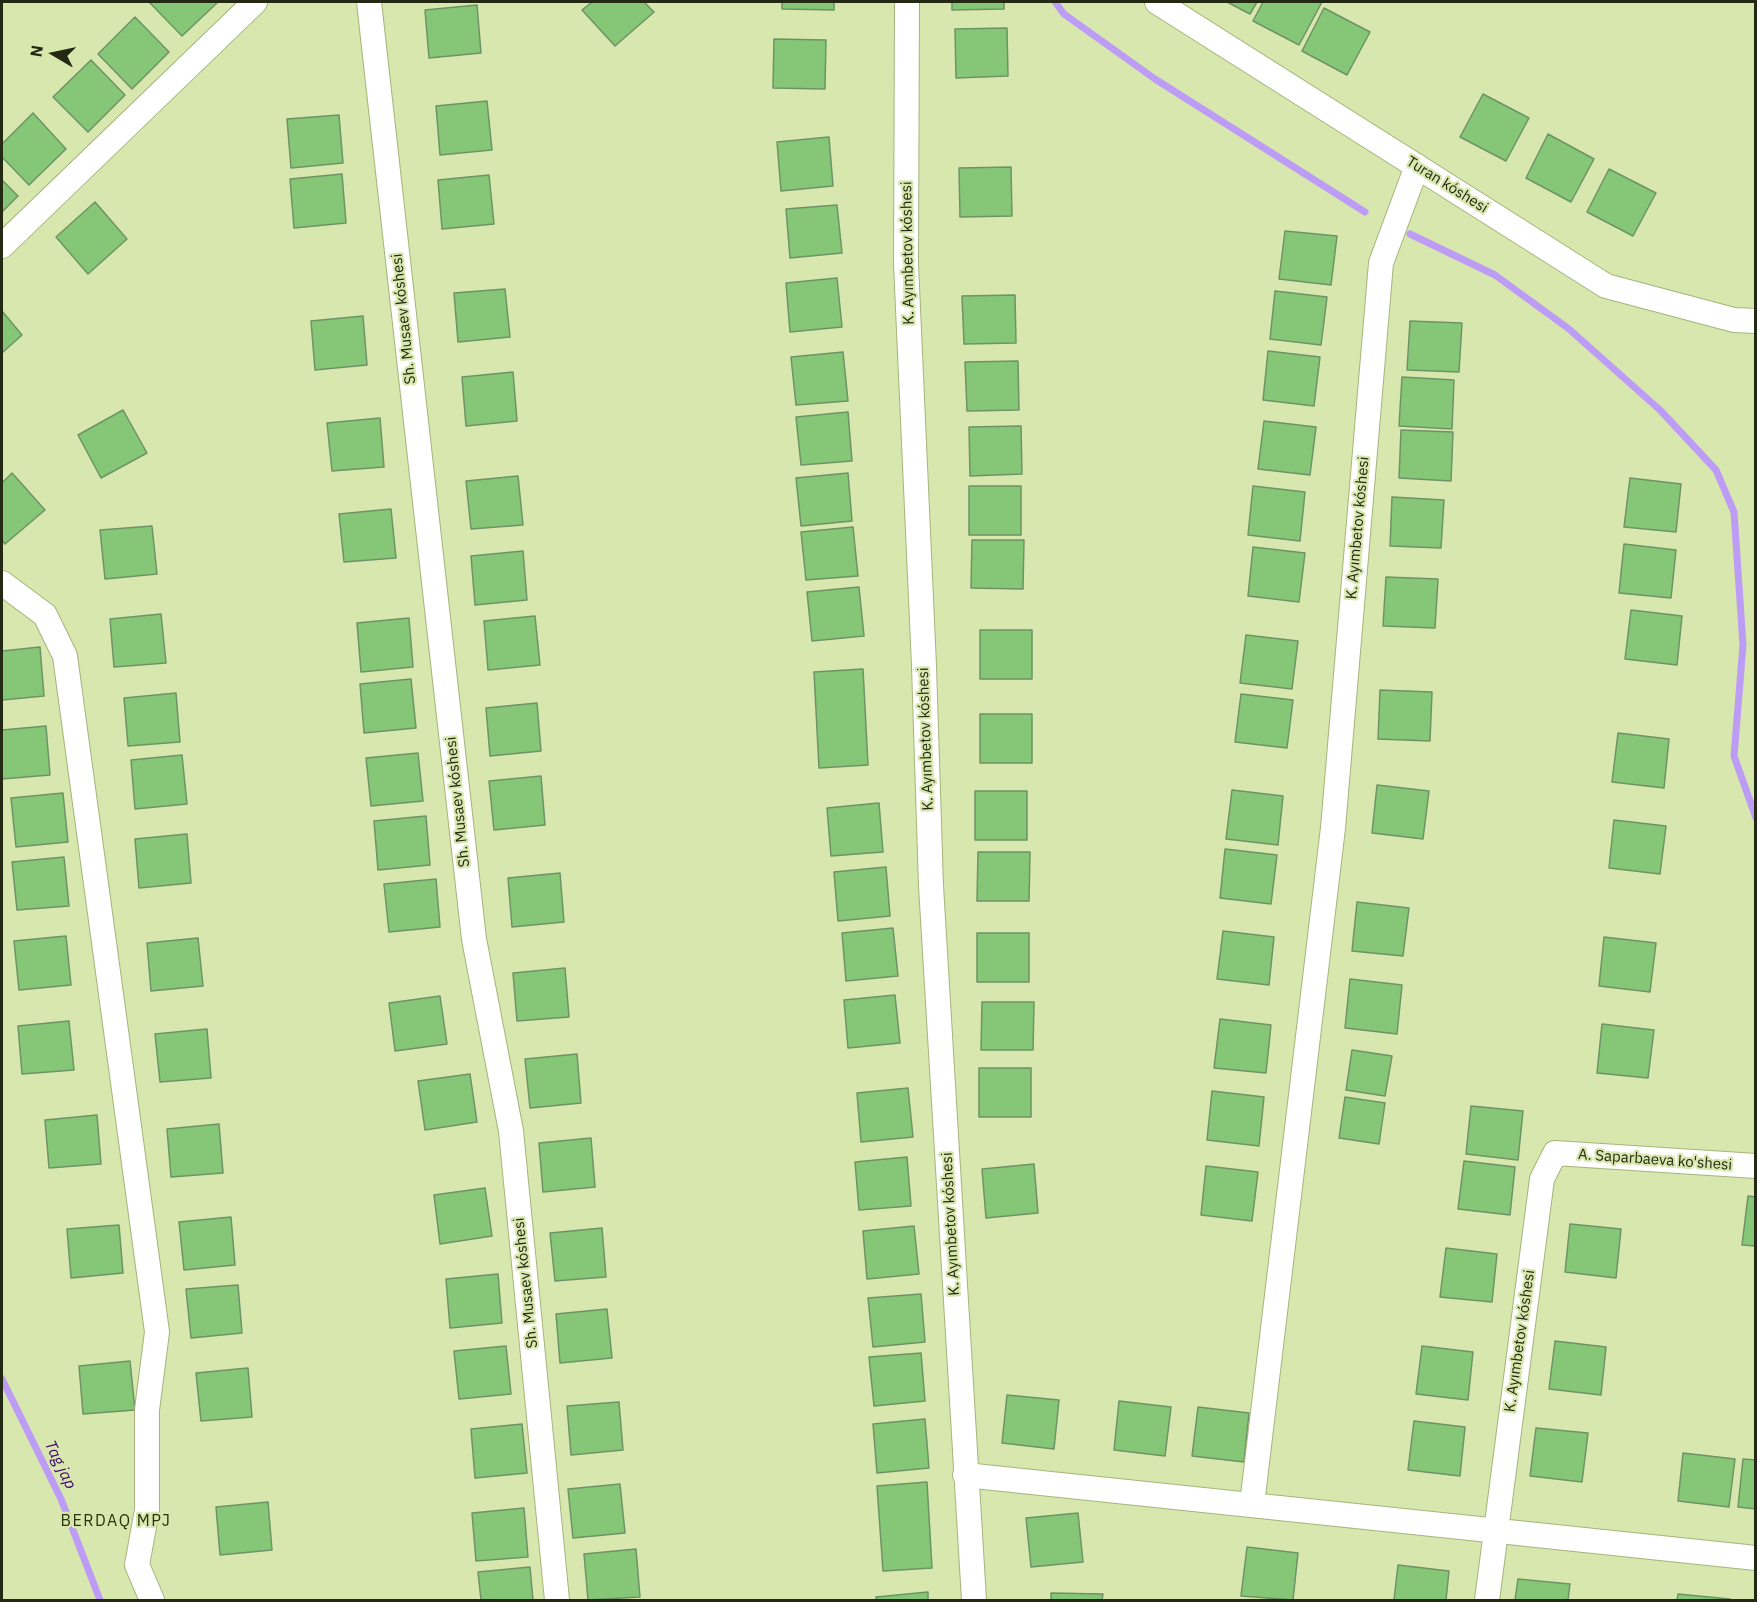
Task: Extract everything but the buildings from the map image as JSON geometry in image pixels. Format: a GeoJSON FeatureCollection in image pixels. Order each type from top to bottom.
{"type":"FeatureCollection","features":[{"type":"Feature","properties":{"kind":"street"},"geometry":{"type":"LineString","coordinates":[[2,246],[255,2]]}},
{"type":"Feature","properties":{"kind":"street","name":"Sh. Musaev kóshesi"},"geometry":{"type":"LineString","coordinates":[[369,2],[474,939],[511,1131],[557,1600]]}},
{"type":"Feature","properties":{"kind":"street","name":"K. Ayımbetov kóshesi"},"geometry":{"type":"LineString","coordinates":[[907,2],[906,264],[931,886],[974,1600]]}},
{"type":"Feature","properties":{"kind":"street","name":"Turan kóshesi"},"geometry":{"type":"LineString","coordinates":[[1157,2],[1606,286],[1734,320],[1755,321]]}},
{"type":"Feature","properties":{"kind":"street","name":"K. Ayımbetov kóshesi"},"geometry":{"type":"LineString","coordinates":[[1252,1504],[1333,828],[1381,263],[1417,166]]}},
{"type":"Feature","properties":{"kind":"street"},"geometry":{"type":"LineString","coordinates":[[2,583],[45,615],[65,656],[157,1332],[147,1410],[147,1510],[137,1565],[152,1600]]}},
{"type":"Feature","properties":{"kind":"street","name":"K. Ayımbetov kóshesi"},"geometry":{"type":"LineString","coordinates":[[1487,1600],[1542,1179],[1554,1154]]}},
{"type":"Feature","properties":{"kind":"street","name":"A. Saparbaeva ko'shesi"},"geometry":{"type":"LineString","coordinates":[[1554,1154],[1755,1166]]}},
{"type":"Feature","properties":{"kind":"street"},"geometry":{"type":"LineString","coordinates":[[965,1475],[1755,1558]]}},
{"type":"Feature","properties":{"kind":"waterway"},"geometry":{"type":"LineString","coordinates":[[1055,2],[1064,14],[1155,79],[1365,212]]}},
{"type":"Feature","properties":{"kind":"waterway"},"geometry":{"type":"LineString","coordinates":[[1410,234],[1495,275],[1569,329],[1660,410],[1716,470],[1734,512],[1743,645],[1734,756],[1756,818]]}},
{"type":"Feature","properties":{"kind":"waterway","name":"Tag jap"},"geometry":{"type":"LineString","coordinates":[[2,1379],[61,1499],[100,1600]]}},
{"type":"Feature","properties":{"kind":"district","name":"BERDAQ MPJ"},"geometry":{"type":"Point","coordinates":[116,1521]}}]}
